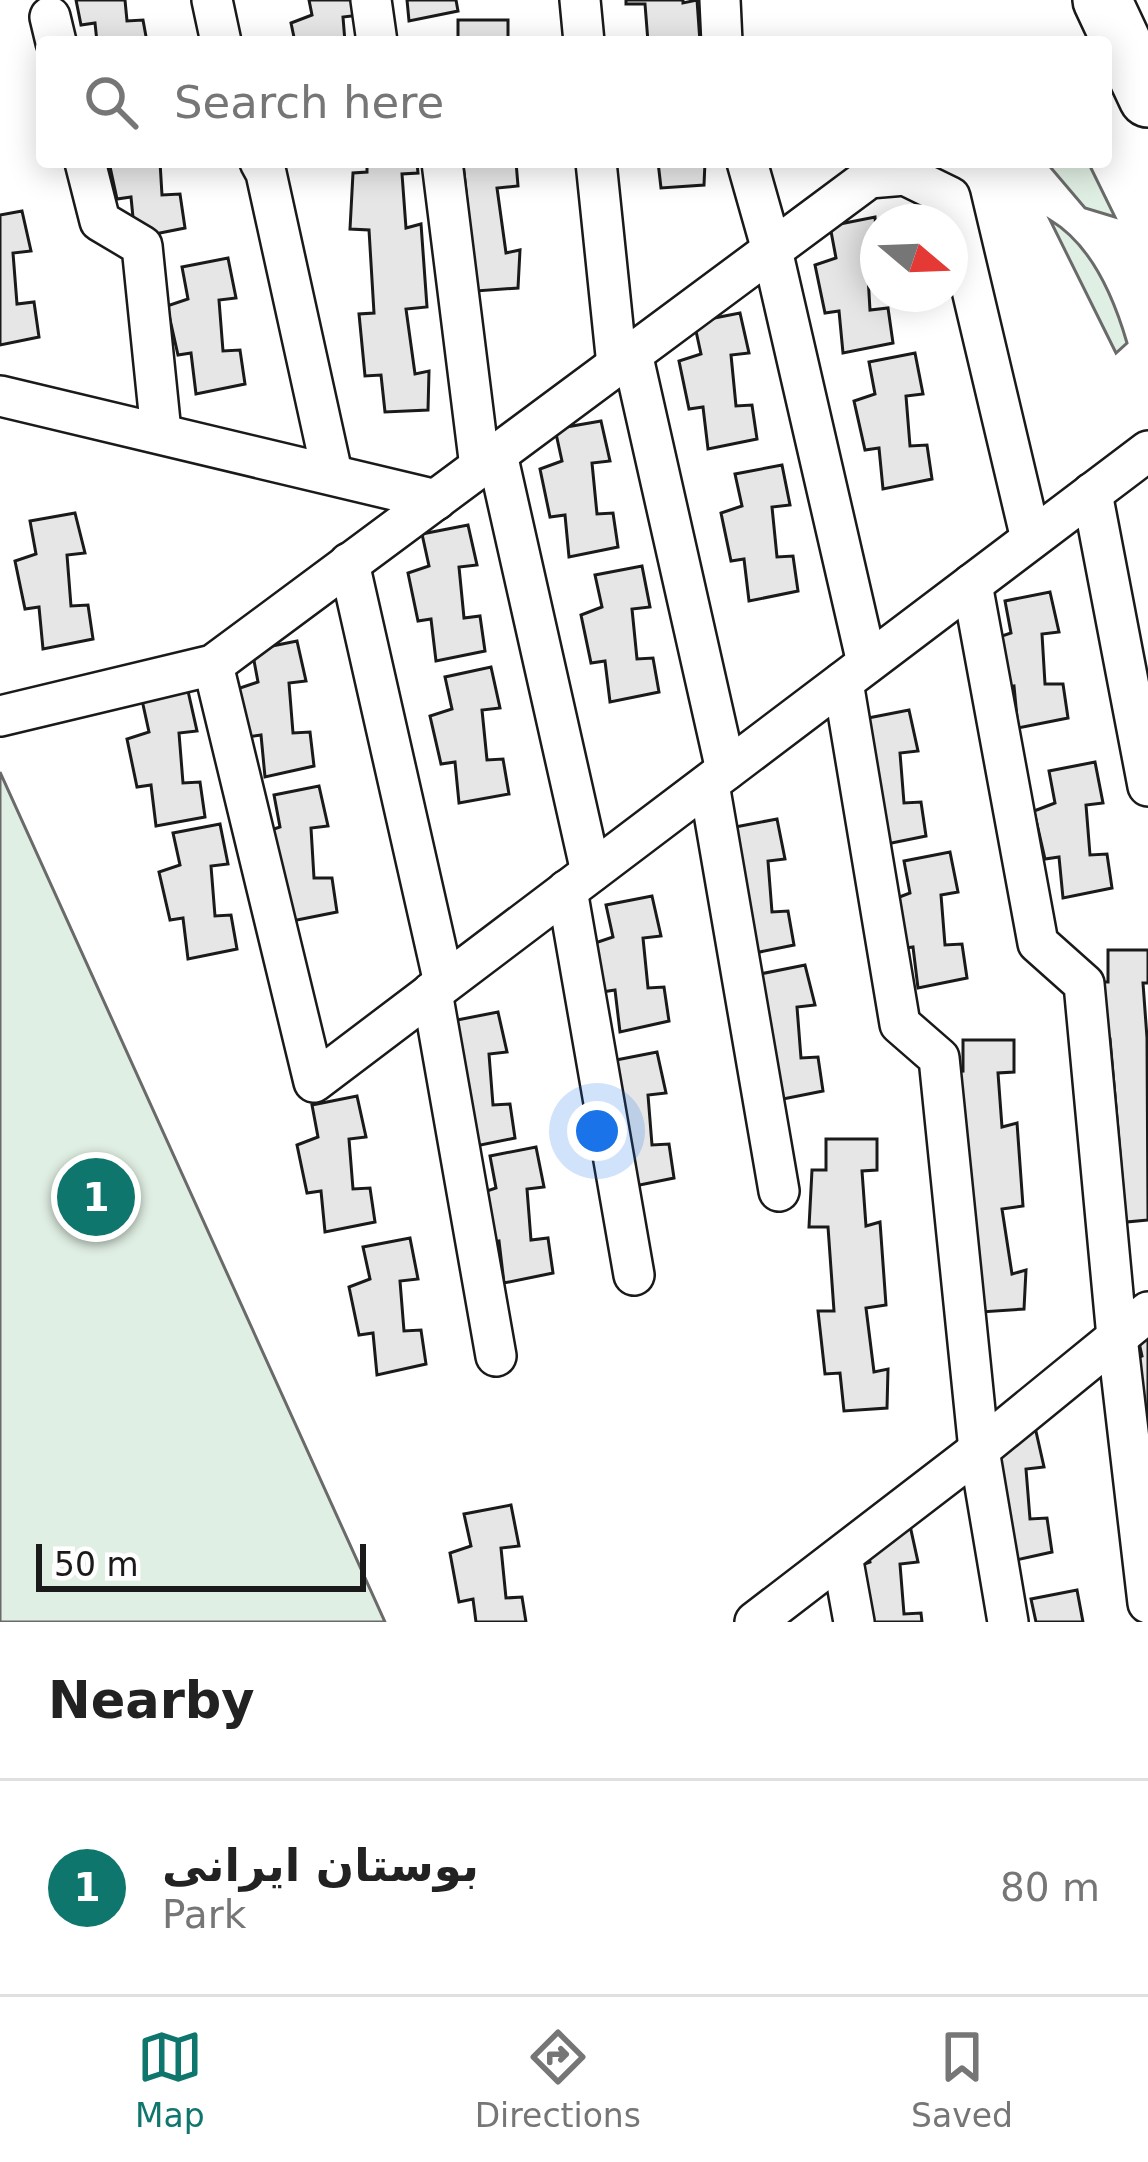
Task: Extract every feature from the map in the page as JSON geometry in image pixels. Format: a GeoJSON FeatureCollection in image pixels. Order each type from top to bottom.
{"type":"FeatureCollection","features":[{"type":"Feature","properties":{"kind":"main road"},"geometry":{"type":"LineString","coordinates":[[1122,13],[1148,98]]}},
{"type":"Feature","properties":{"kind":"street"},"geometry":{"type":"LineString","coordinates":[[212,0],[220,36]]}},
{"type":"Feature","properties":{"kind":"street"},"geometry":{"type":"LineString","coordinates":[[371,0],[376,36]]}},
{"type":"Feature","properties":{"kind":"street"},"geometry":{"type":"LineString","coordinates":[[580,0],[583,36]]}},
{"type":"Feature","properties":{"kind":"street"},"geometry":{"type":"LineString","coordinates":[[720,0],[722,36]]}},
{"type":"Feature","properties":{"kind":"street"},"geometry":{"type":"LineString","coordinates":[[87,168],[100,221],[142,246],[161,432]]}},
{"type":"Feature","properties":{"kind":"street"},"geometry":{"type":"LineString","coordinates":[[263,168],[332,473]]}},
{"type":"Feature","properties":{"kind":"street"},"geometry":{"type":"LineString","coordinates":[[443,168],[489,460],[579,881],[634,1275]]}},
{"type":"Feature","properties":{"kind":"street"},"geometry":{"type":"LineString","coordinates":[[597,168],[625,359],[717,777],[779,1191]]}},
{"type":"Feature","properties":{"kind":"street"},"geometry":{"type":"LineString","coordinates":[[749,168],[772,250],[855,672],[900,1024],[938,1058],[979,1450],[1008,1622]]}},
{"type":"Feature","properties":{"kind":"street"},"geometry":{"type":"LineString","coordinates":[[0,716],[213,665],[868,178],[904,175],[950,197],[1031,539]]}},
{"type":"Feature","properties":{"kind":"street"},"geometry":{"type":"LineString","coordinates":[[0,396],[436,500]]}},
{"type":"Feature","properties":{"kind":"street"},"geometry":{"type":"LineString","coordinates":[[213,665],[314,1082],[1148,451]]}},
{"type":"Feature","properties":{"kind":"street"},"geometry":{"type":"LineString","coordinates":[[1092,494],[1148,786]]}},
{"type":"Feature","properties":{"kind":"street"},"geometry":{"type":"LineString","coordinates":[[350,563],[438,988],[496,1356]]}},
{"type":"Feature","properties":{"kind":"street"},"geometry":{"type":"LineString","coordinates":[[972,584],[1038,944],[1084,984],[1132,1325],[1148,1603]]}},
{"type":"Feature","properties":{"kind":"street"},"geometry":{"type":"LineString","coordinates":[[755,1622],[1132,1325]]}},
{"type":"Feature","properties":{"kind":"street"},"geometry":{"type":"LineString","coordinates":[[842,1556],[854,1622]]}},
{"type":"Feature","properties":{"kind":"green space"},"geometry":{"type":"Polygon","coordinates":[[[1051,168],[1091,168],[1115,217],[1085,208],[1051,168]]]}},
{"type":"Feature","properties":{"kind":"green space"},"geometry":{"type":"Polygon","coordinates":[[[1050,220],[1078,243],[1108,291],[1127,343],[1116,353],[1050,220]]]}},
{"type":"Feature","properties":{"kind":"green space"},"geometry":{"type":"Polygon","coordinates":[[[0,772],[385,1622],[0,1622],[0,772]]]}},
{"type":"Feature","properties":{"kind":"building"},"geometry":{"type":"Polygon","coordinates":[[[76,0],[125,0],[127,21],[143,20],[146,36],[96,36],[95,23],[81,25],[76,0]]]}},
{"type":"Feature","properties":{"kind":"building"},"geometry":{"type":"Polygon","coordinates":[[[309,0],[357,0],[360,15],[343,17],[345,36],[294,36],[291,23],[312,15],[309,0]]]}},
{"type":"Feature","properties":{"kind":"building"},"geometry":{"type":"Polygon","coordinates":[[[407,0],[456,0],[458,11],[409,21],[407,0]]]}},
{"type":"Feature","properties":{"kind":"building"},"geometry":{"type":"Polygon","coordinates":[[[626,0],[697,0],[700,36],[648,36],[645,4],[626,4],[626,0]]]}},
{"type":"Feature","properties":{"kind":"building"},"geometry":{"type":"Polygon","coordinates":[[[458,20],[508,20],[508,36],[458,36],[458,20]]]}},
{"type":"Feature","properties":{"kind":"building"},"geometry":{"type":"Polygon","coordinates":[[[110,168],[160,168],[162,195],[180,194],[185,228],[135,238],[131,197],[117,199],[110,168]]]}},
{"type":"Feature","properties":{"kind":"building"},"geometry":{"type":"Polygon","coordinates":[[[367,168],[418,168],[418,173],[402,174],[406,228],[421,224],[427,307],[406,309],[415,374],[429,371],[428,410],[385,412],[381,375],[365,376],[359,314],[374,313],[369,230],[350,229],[353,173],[367,172],[367,168]]]}},
{"type":"Feature","properties":{"kind":"building"},"geometry":{"type":"Polygon","coordinates":[[[464,168],[516,168],[518,186],[497,188],[506,253],[520,250],[518,288],[476,291],[464,168]]]}},
{"type":"Feature","properties":{"kind":"building"},"geometry":{"type":"Polygon","coordinates":[[[659,168],[705,168],[704,185],[661,188],[659,168]]]}},
{"type":"Feature","properties":{"kind":"building"},"geometry":{"type":"Polygon","coordinates":[[[22,211],[31,251],[13,253],[17,304],[34,302],[39,337],[0,345],[0,215],[22,211]]]}},
{"type":"Feature","properties":{"kind":"building"},"geometry":{"type":"Polygon","coordinates":[[[860,220],[860,312],[889,312],[893,343],[843,353],[839,311],[825,313],[815,265],[836,258],[830,226],[860,220]]]}},
{"type":"Feature","properties":{"kind":"building"},"geometry":{"type":"Polygon","coordinates":[[[228,258],[236,298],[219,300],[223,351],[240,350],[245,384],[196,394],[191,353],[178,355],[167,306],[188,299],[182,267],[228,258]]]}},
{"type":"Feature","properties":{"kind":"building"},"geometry":{"type":"Polygon","coordinates":[[[740,313],[749,353],[731,355],[736,406],[752,405],[757,439],[708,449],[703,407],[689,409],[679,361],[701,354],[694,322],[740,313]]]}},
{"type":"Feature","properties":{"kind":"building"},"geometry":{"type":"Polygon","coordinates":[[[915,353],[923,394],[906,396],[910,446],[927,445],[932,479],[883,489],[879,448],[865,450],[854,401],[875,394],[869,362],[915,353]]]}},
{"type":"Feature","properties":{"kind":"building"},"geometry":{"type":"Polygon","coordinates":[[[601,421],[610,461],[592,463],[597,514],[613,513],[618,547],[569,557],[565,515],[550,517],[540,469],[562,461],[555,429],[601,421]]]}},
{"type":"Feature","properties":{"kind":"building"},"geometry":{"type":"Polygon","coordinates":[[[782,465],[790,505],[772,507],[777,557],[793,556],[798,591],[749,601],[744,559],[731,561],[721,513],[742,506],[735,474],[782,465]]]}},
{"type":"Feature","properties":{"kind":"building"},"geometry":{"type":"Polygon","coordinates":[[[75,513],[85,553],[67,555],[71,606],[88,605],[93,639],[43,649],[39,607],[25,609],[15,561],[36,554],[30,521],[75,513]]]}},
{"type":"Feature","properties":{"kind":"building"},"geometry":{"type":"Polygon","coordinates":[[[468,525],[477,565],[459,567],[464,618],[480,616],[485,651],[436,661],[431,619],[418,621],[408,573],[429,566],[422,534],[468,525]]]}},
{"type":"Feature","properties":{"kind":"building"},"geometry":{"type":"Polygon","coordinates":[[[642,566],[650,607],[632,609],[637,659],[653,658],[659,692],[610,702],[605,661],[591,663],[581,615],[602,607],[595,575],[642,566]]]}},
{"type":"Feature","properties":{"kind":"building"},"geometry":{"type":"Polygon","coordinates":[[[1050,592],[1059,632],[1042,634],[1045,684],[1063,684],[1068,718],[1018,728],[1014,686],[1000,688],[990,640],[1011,633],[1005,601],[1050,592]]]}},
{"type":"Feature","properties":{"kind":"building"},"geometry":{"type":"Polygon","coordinates":[[[297,641],[306,681],[289,683],[293,733],[310,732],[314,766],[265,777],[261,735],[247,737],[237,689],[258,682],[252,650],[297,641]]]}},
{"type":"Feature","properties":{"kind":"building"},"geometry":{"type":"Polygon","coordinates":[[[491,667],[500,708],[482,710],[487,760],[503,759],[509,794],[459,803],[455,762],[441,764],[430,716],[452,709],[445,677],[491,667]]]}},
{"type":"Feature","properties":{"kind":"building"},"geometry":{"type":"Polygon","coordinates":[[[188,691],[197,731],[179,733],[183,783],[200,782],[205,817],[156,826],[151,785],[137,787],[127,739],[149,732],[142,700],[188,691]]]}},
{"type":"Feature","properties":{"kind":"building"},"geometry":{"type":"Polygon","coordinates":[[[909,710],[918,751],[900,753],[904,803],[921,802],[926,836],[877,846],[863,719],[909,710]]]}},
{"type":"Feature","properties":{"kind":"building"},"geometry":{"type":"Polygon","coordinates":[[[1095,762],[1103,803],[1086,805],[1090,855],[1107,854],[1112,888],[1063,898],[1059,857],[1045,859],[1034,811],[1055,803],[1049,771],[1095,762]]]}},
{"type":"Feature","properties":{"kind":"building"},"geometry":{"type":"Polygon","coordinates":[[[319,786],[328,826],[311,828],[314,878],[332,878],[337,912],[287,922],[259,834],[280,827],[274,795],[319,786]]]}},
{"type":"Feature","properties":{"kind":"building"},"geometry":{"type":"Polygon","coordinates":[[[777,819],[785,859],[768,861],[772,912],[788,911],[794,945],[745,955],[730,828],[777,819]]]}},
{"type":"Feature","properties":{"kind":"building"},"geometry":{"type":"Polygon","coordinates":[[[220,824],[228,864],[211,866],[215,916],[231,915],[237,949],[188,959],[183,918],[170,920],[159,872],[180,865],[173,833],[220,824]]]}},
{"type":"Feature","properties":{"kind":"building"},"geometry":{"type":"Polygon","coordinates":[[[950,852],[958,892],[941,895],[945,945],[962,944],[967,978],[918,988],[913,947],[899,949],[889,901],[910,893],[904,861],[950,852]]]}},
{"type":"Feature","properties":{"kind":"building"},"geometry":{"type":"Polygon","coordinates":[[[652,896],[661,936],[643,938],[648,988],[664,987],[669,1021],[620,1032],[615,990],[602,992],[592,944],[613,937],[606,905],[652,896]]]}},
{"type":"Feature","properties":{"kind":"building"},"geometry":{"type":"Polygon","coordinates":[[[1108,950],[1148,950],[1148,983],[1143,983],[1148,1220],[1126,1222],[1110,1039],[1091,1039],[1093,982],[1108,982],[1108,950]]]}},
{"type":"Feature","properties":{"kind":"building"},"geometry":{"type":"Polygon","coordinates":[[[805,965],[815,1005],[797,1007],[801,1058],[818,1057],[823,1091],[773,1101],[760,974],[805,965]]]}},
{"type":"Feature","properties":{"kind":"building"},"geometry":{"type":"Polygon","coordinates":[[[498,1012],[507,1052],[489,1054],[493,1105],[510,1104],[515,1138],[466,1148],[452,1021],[498,1012]]]}},
{"type":"Feature","properties":{"kind":"building"},"geometry":{"type":"Polygon","coordinates":[[[963,1040],[1014,1040],[1014,1072],[998,1073],[1002,1127],[1017,1123],[1023,1206],[1002,1209],[1012,1274],[1026,1270],[1024,1309],[981,1312],[949,1072],[963,1071],[963,1040]]]}},
{"type":"Feature","properties":{"kind":"building"},"geometry":{"type":"Polygon","coordinates":[[[657,1052],[666,1093],[648,1095],[652,1145],[669,1144],[674,1178],[625,1188],[611,1061],[657,1052]]]}},
{"type":"Feature","properties":{"kind":"building"},"geometry":{"type":"Polygon","coordinates":[[[357,1096],[366,1137],[349,1139],[353,1189],[370,1188],[375,1222],[325,1232],[321,1191],[307,1193],[297,1145],[318,1137],[312,1105],[357,1096]]]}},
{"type":"Feature","properties":{"kind":"building"},"geometry":{"type":"Polygon","coordinates":[[[826,1139],[877,1139],[877,1170],[862,1171],[866,1226],[880,1222],[886,1305],[866,1308],[874,1372],[888,1369],[887,1408],[844,1411],[840,1373],[825,1374],[818,1311],[834,1311],[828,1227],[809,1227],[812,1170],[826,1170],[826,1139]]]}},
{"type":"Feature","properties":{"kind":"building"},"geometry":{"type":"Polygon","coordinates":[[[536,1147],[544,1187],[527,1189],[531,1240],[548,1238],[553,1273],[504,1283],[499,1241],[486,1243],[475,1195],[496,1188],[490,1156],[536,1147]]]}},
{"type":"Feature","properties":{"kind":"building"},"geometry":{"type":"Polygon","coordinates":[[[410,1238],[418,1279],[400,1281],[404,1331],[421,1330],[426,1364],[377,1375],[373,1333],[359,1335],[349,1287],[370,1279],[363,1247],[410,1238]]]}},
{"type":"Feature","properties":{"kind":"building"},"geometry":{"type":"Polygon","coordinates":[[[1148,1322],[1148,1444],[1120,1364],[1142,1356],[1135,1324],[1148,1322]]]}},
{"type":"Feature","properties":{"kind":"building"},"geometry":{"type":"Polygon","coordinates":[[[1035,1427],[1044,1467],[1026,1469],[1030,1519],[1047,1518],[1052,1552],[1003,1563],[989,1435],[1035,1427]]]}},
{"type":"Feature","properties":{"kind":"building"},"geometry":{"type":"Polygon","coordinates":[[[511,1505],[519,1546],[501,1548],[506,1598],[522,1597],[526,1622],[476,1622],[473,1599],[459,1602],[450,1553],[471,1546],[464,1514],[511,1505]]]}},
{"type":"Feature","properties":{"kind":"building"},"geometry":{"type":"Polygon","coordinates":[[[909,1521],[918,1562],[900,1564],[904,1614],[921,1613],[922,1622],[873,1622],[848,1570],[870,1562],[863,1530],[909,1521]]]}},
{"type":"Feature","properties":{"kind":"building"},"geometry":{"type":"Polygon","coordinates":[[[1077,1590],[1083,1622],[1036,1622],[1031,1599],[1077,1590]]]}},
{"type":"Feature","properties":{"kind":"place","name":"بوستان ایرانی"},"geometry":{"type":"Point","coordinates":[96,1197]}}]}
